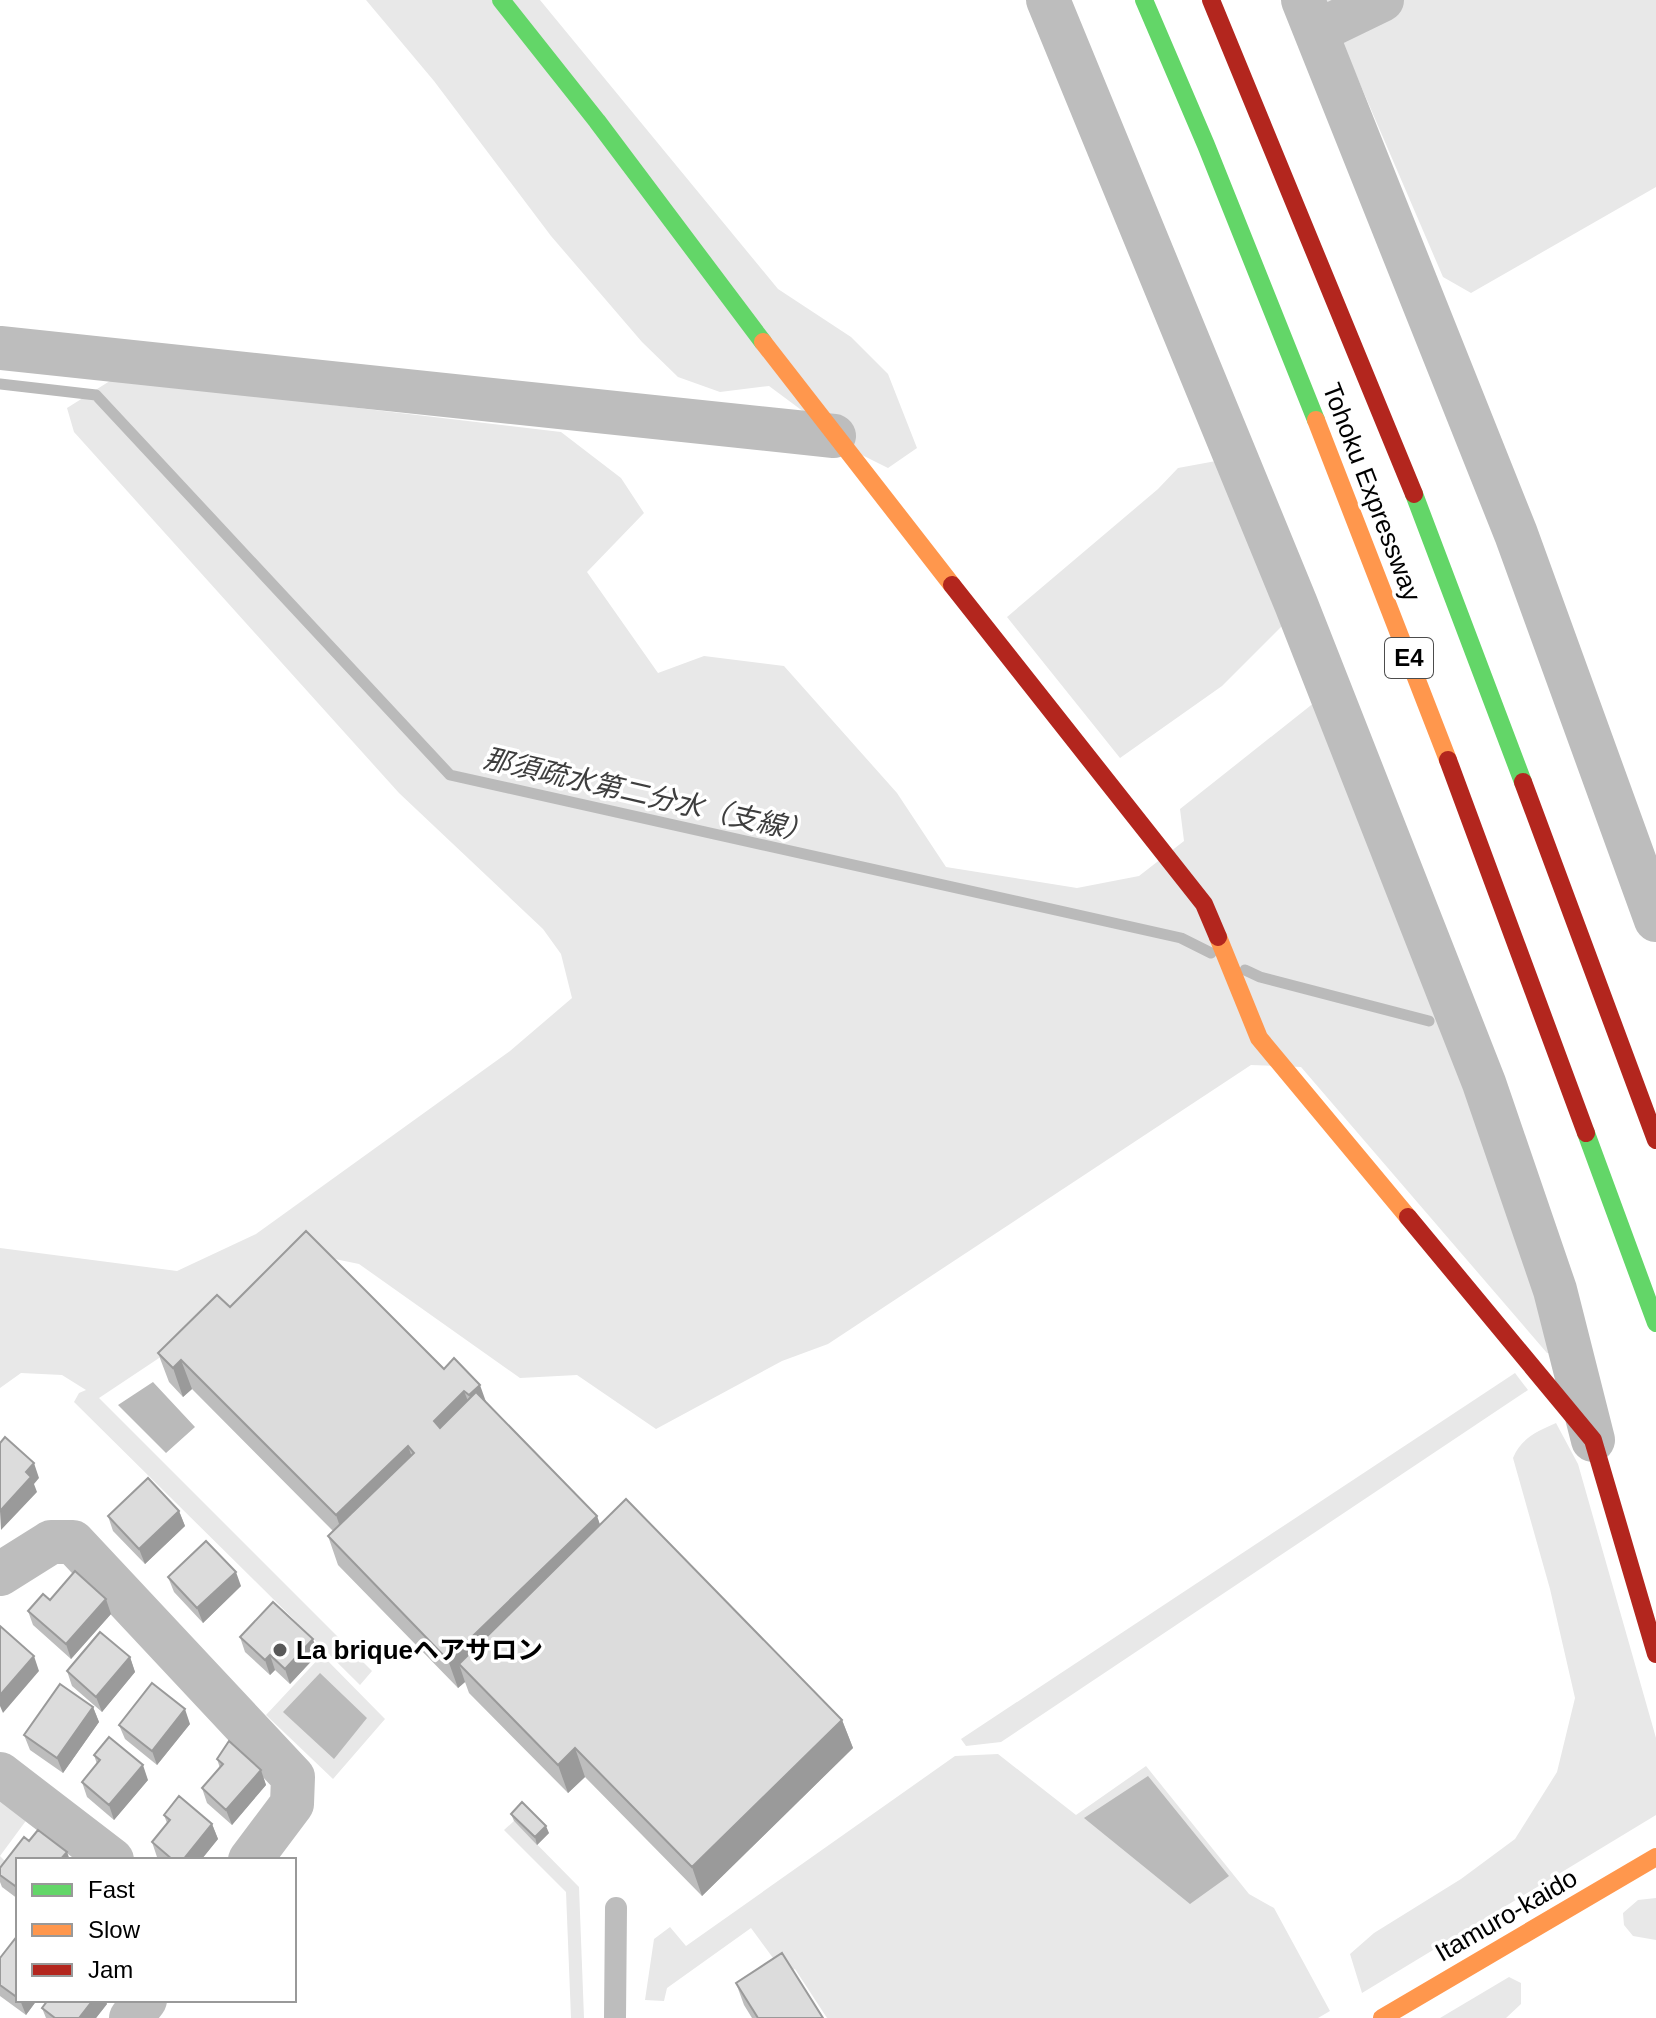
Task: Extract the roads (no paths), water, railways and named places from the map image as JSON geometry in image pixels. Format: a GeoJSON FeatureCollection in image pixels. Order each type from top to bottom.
{"type":"FeatureCollection","features":[{"type":"Feature","properties":{"kind":"main road"},"geometry":{"type":"LineString","coordinates":[[501,0],[597,121],[834,436],[1204,904],[1259,1038],[1593,1440],[1656,1654]]}},
{"type":"Feature","properties":{"kind":"main road","name":"Tohoku Expressway"},"geometry":{"type":"LineString","coordinates":[[1144,0],[1188,99],[1365,543],[1519,946],[1656,1323]]}},
{"type":"Feature","properties":{"kind":"main road","name":"Tohoku Expressway"},"geometry":{"type":"LineString","coordinates":[[1211,0],[1425,520],[1656,1140]]}},
{"type":"Feature","properties":{"kind":"main road","name":"Itamuro-kaido"},"geometry":{"type":"LineString","coordinates":[[1382,2018],[1656,1857]]}},
{"type":"Feature","properties":{"kind":"street"},"geometry":{"type":"LineString","coordinates":[[1048,0],[1296,604],[1484,1083],[1555,1290],[1593,1440]]}},
{"type":"Feature","properties":{"kind":"street"},"geometry":{"type":"LineString","coordinates":[[1382,0],[1310,16],[1516,534],[1656,920]]}},
{"type":"Feature","properties":{"kind":"street"},"geometry":{"type":"LineString","coordinates":[[0,348],[834,436]]}},
{"type":"Feature","properties":{"kind":"street"},"geometry":{"type":"LineString","coordinates":[[0,1574],[51,1542],[73,1542],[293,1777],[292,1804],[252,1858]]}},
{"type":"Feature","properties":{"kind":"street"},"geometry":{"type":"LineString","coordinates":[[0,1774],[109,1858]]}},
{"type":"Feature","properties":{"kind":"street"},"geometry":{"type":"LineString","coordinates":[[131,2018],[143,2002]]}},
{"type":"Feature","properties":{"kind":"lane"},"geometry":{"type":"LineString","coordinates":[[615,2018],[616,1908]]}},
{"type":"Feature","properties":{"kind":"waterway","name":"那須疏水第二分水（支線）"},"geometry":{"type":"LineString","coordinates":[[0,384],[96,395],[450,775],[1181,938],[1211,953]]}},
{"type":"Feature","properties":{"kind":"waterway","name":"那須疏水第二分水（支線）"},"geometry":{"type":"LineString","coordinates":[[1245,970],[1260,977],[1429,1021]]}},
{"type":"Feature","properties":{"kind":"place","name":"La briqueヘアサロン"},"geometry":{"type":"Point","coordinates":[280,1650]}}]}
